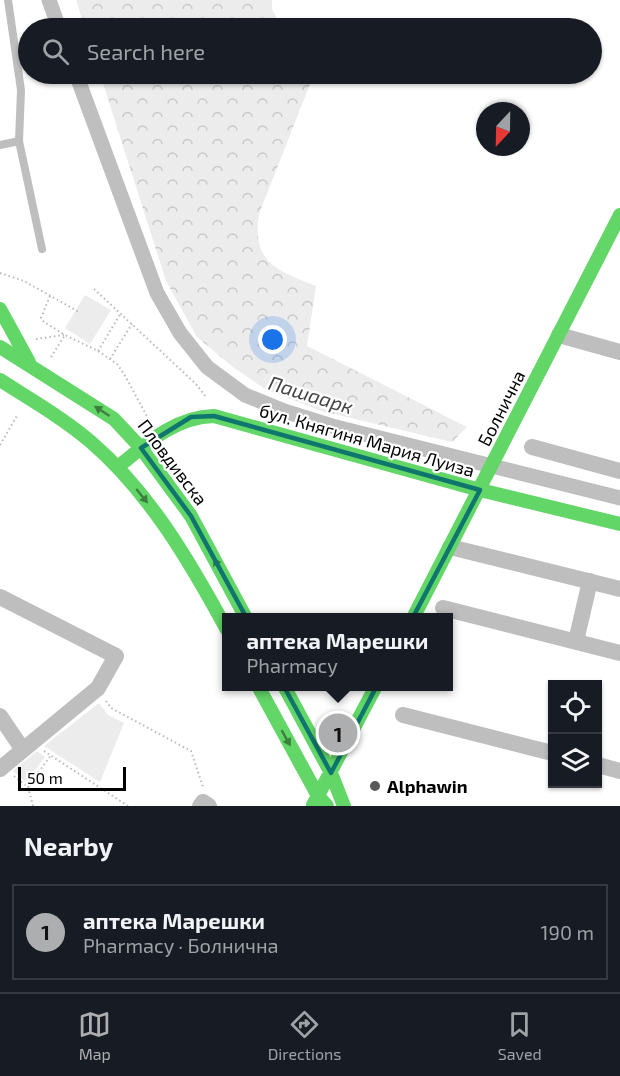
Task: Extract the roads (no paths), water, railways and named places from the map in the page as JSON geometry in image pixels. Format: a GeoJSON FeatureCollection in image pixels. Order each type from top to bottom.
{"type":"FeatureCollection","features":[{"type":"Feature","properties":{"kind":"street","name":"Болнична"},"geometry":{"type":"LineString","coordinates":[[416,613],[620,215]]}},
{"type":"Feature","properties":{"kind":"street"},"geometry":{"type":"LineString","coordinates":[[0,309],[32,366]]}},
{"type":"Feature","properties":{"kind":"street"},"geometry":{"type":"LineString","coordinates":[[559,335],[620,352]]}},
{"type":"Feature","properties":{"kind":"street","name":"Пловдивска"},"geometry":{"type":"LineString","coordinates":[[0,347],[114,419],[141,448],[190,516],[243,613]]}},
{"type":"Feature","properties":{"kind":"street"},"geometry":{"type":"LineString","coordinates":[[0,380],[69,424],[118,467],[177,542],[222,621]]}},
{"type":"Feature","properties":{"kind":"street","name":"бул. Княгиня Мария Луиза"},"geometry":{"type":"LineString","coordinates":[[118,467],[157,436],[191,417],[202,414],[480,490],[620,524]]}},
{"type":"Feature","properties":{"kind":"street"},"geometry":{"type":"LineString","coordinates":[[532,447],[620,471]]}},
{"type":"Feature","properties":{"kind":"street"},"geometry":{"type":"LineString","coordinates":[[450,547],[620,589]]}},
{"type":"Feature","properties":{"kind":"street"},"geometry":{"type":"LineString","coordinates":[[576,641],[590,581]]}},
{"type":"Feature","properties":{"kind":"street"},"geometry":{"type":"LineString","coordinates":[[0,597],[116,656],[98,688],[1,768]]}},
{"type":"Feature","properties":{"kind":"street"},"geometry":{"type":"LineString","coordinates":[[443,608],[620,653]]}},
{"type":"Feature","properties":{"kind":"street"},"geometry":{"type":"LineString","coordinates":[[260,691],[319,803]]}},
{"type":"Feature","properties":{"kind":"street"},"geometry":{"type":"LineString","coordinates":[[286,691],[331,773],[341,803]]}},
{"type":"Feature","properties":{"kind":"street"},"geometry":{"type":"LineString","coordinates":[[319,803],[331,773],[374,691]]}},
{"type":"Feature","properties":{"kind":"street"},"geometry":{"type":"LineString","coordinates":[[403,715],[548,752]]}},
{"type":"Feature","properties":{"kind":"street"},"geometry":{"type":"LineString","coordinates":[[0,716],[27,746]]}},
{"type":"Feature","properties":{"kind":"street"},"geometry":{"type":"LineString","coordinates":[[341,803],[346,744]]}},
{"type":"Feature","properties":{"kind":"street"},"geometry":{"type":"LineString","coordinates":[[602,766],[620,771]]}},
{"type":"Feature","properties":{"kind":"lane"},"geometry":{"type":"LineString","coordinates":[[8,0],[18,69]]}},
{"type":"Feature","properties":{"kind":"lane"},"geometry":{"type":"LineString","coordinates":[[20,84],[19,141],[42,249]]}},
{"type":"Feature","properties":{"kind":"lane"},"geometry":{"type":"LineString","coordinates":[[0,145],[19,141]]}},
{"type":"Feature","properties":{"kind":"waterway","name":"Пашаарк"},"geometry":{"type":"LineString","coordinates":[[49,0],[55,18]]}},
{"type":"Feature","properties":{"kind":"waterway","name":"Пашаарк"},"geometry":{"type":"LineString","coordinates":[[80,84],[157,293],[180,333],[207,367],[245,395],[284,411],[332,426],[620,498]]}},
{"type":"Feature","properties":{"kind":"place","name":"аптека Марешки"},"geometry":{"type":"Point","coordinates":[338,733]}},
{"type":"Feature","properties":{"kind":"place","name":"Alphawin"},"geometry":{"type":"Point","coordinates":[375,786]}}]}
